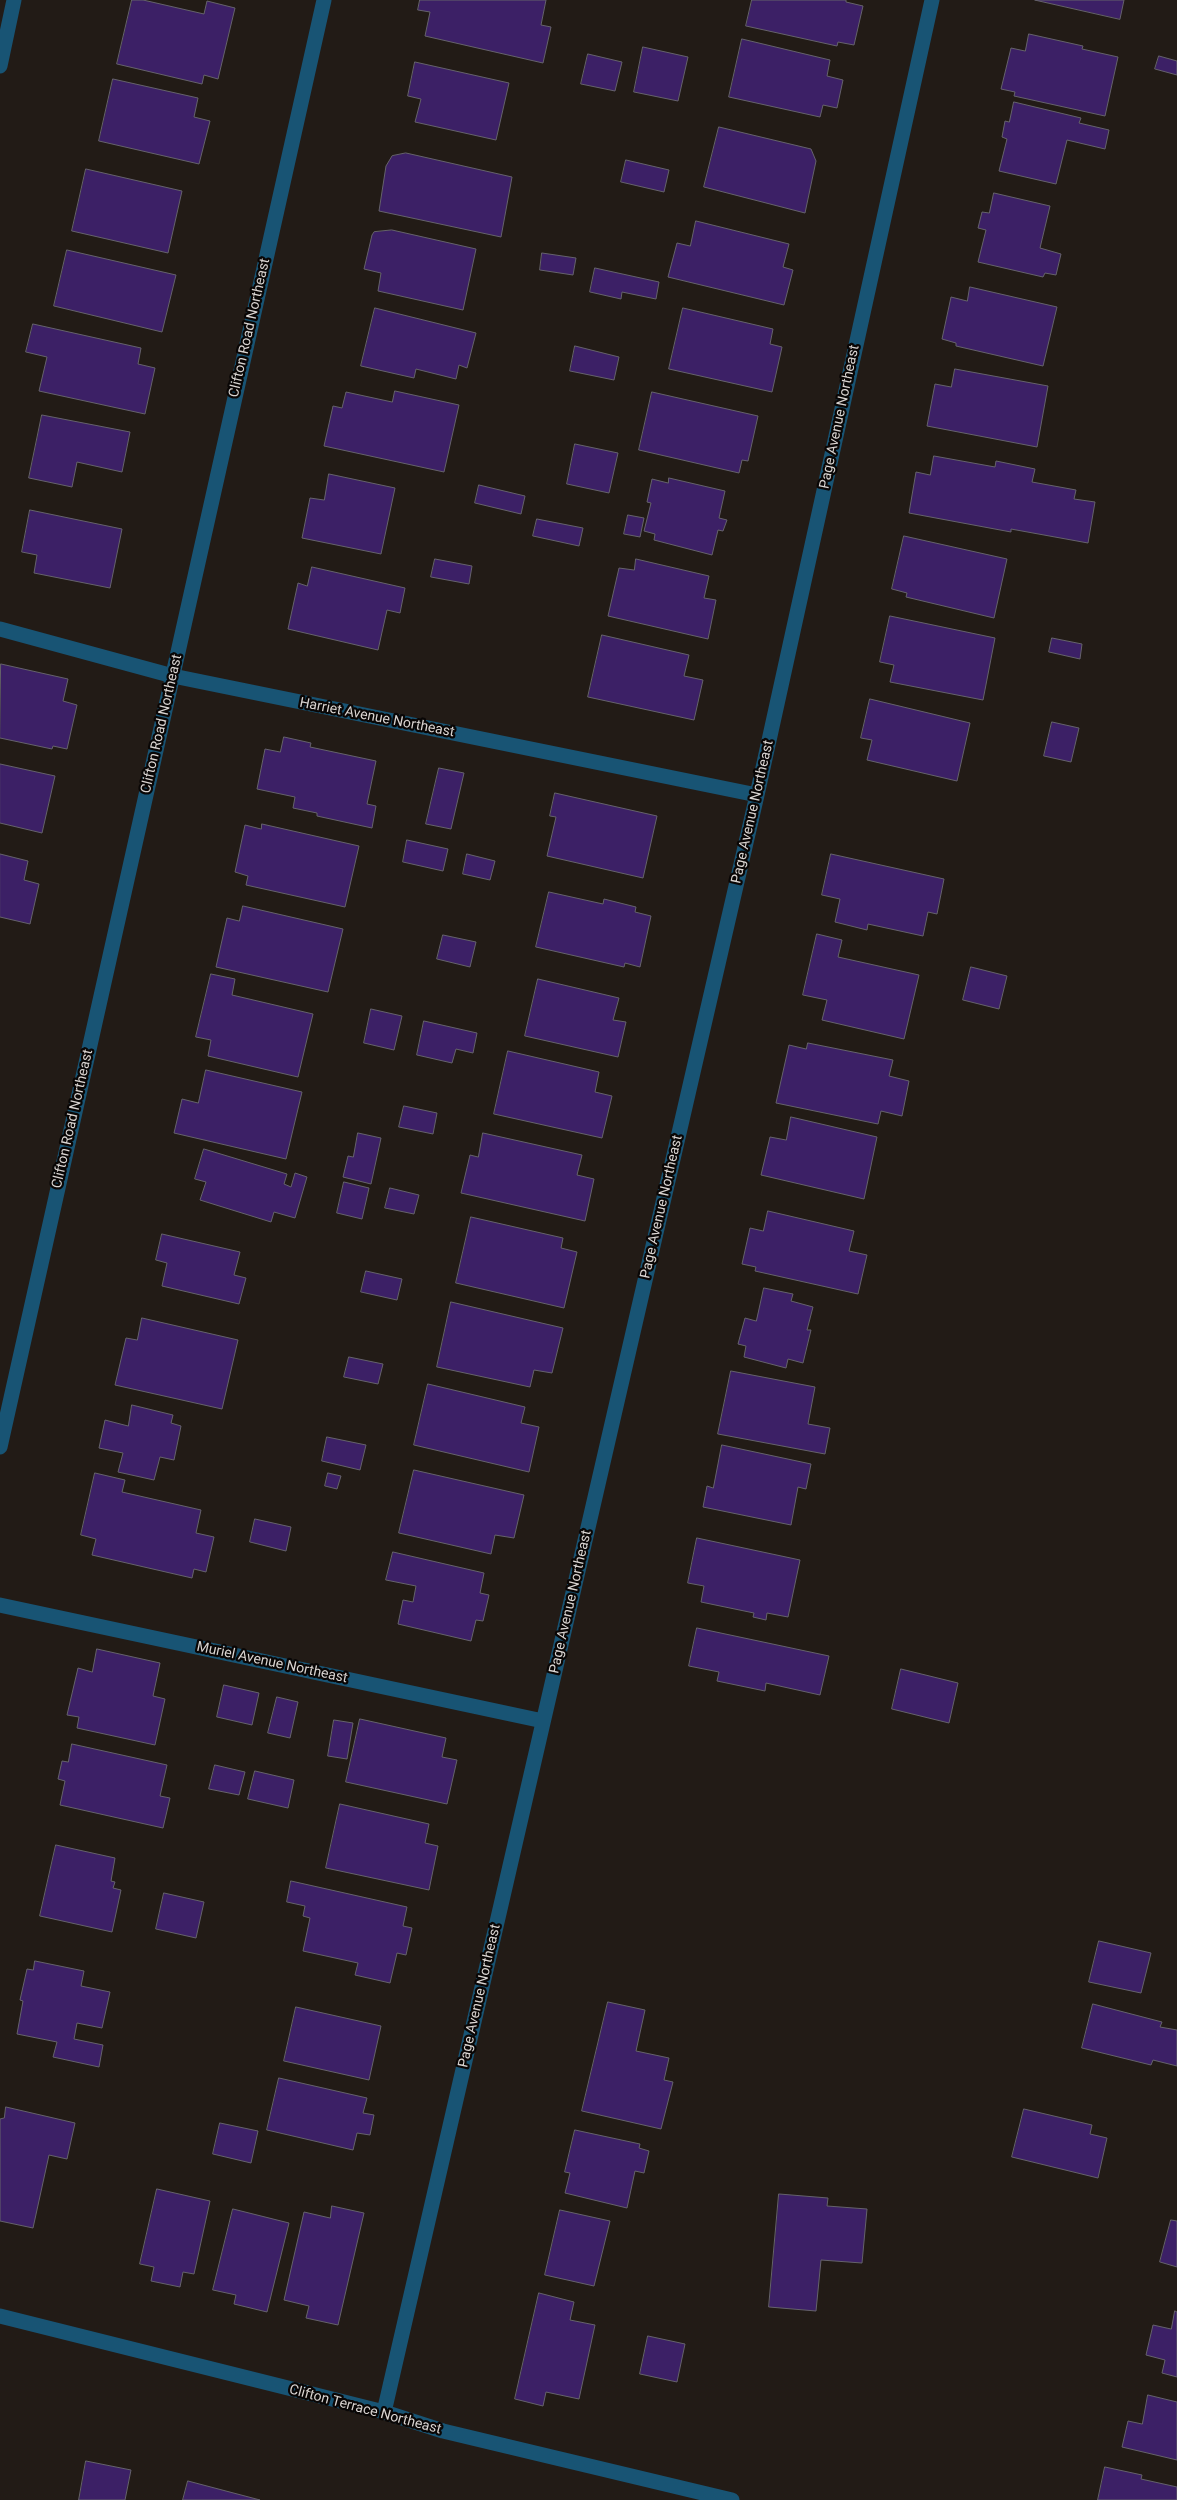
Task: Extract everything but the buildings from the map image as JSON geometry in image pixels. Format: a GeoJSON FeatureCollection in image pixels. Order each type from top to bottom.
{"type":"FeatureCollection","features":[{"type":"Feature","properties":{"kind":"street"},"geometry":{"type":"LineString","coordinates":[[0,66],[14,0]]}},
{"type":"Feature","properties":{"kind":"street","name":"Clifton Road Northeast"},"geometry":{"type":"LineString","coordinates":[[0,1447],[324,0]]}},
{"type":"Feature","properties":{"kind":"street","name":"Page Avenue Northeast"},"geometry":{"type":"LineString","coordinates":[[384,2412],[757,795],[932,0]]}},
{"type":"Feature","properties":{"kind":"street","name":"Harriet Avenue Northeast"},"geometry":{"type":"LineString","coordinates":[[0,629],[173,676],[757,795]]}},
{"type":"Feature","properties":{"kind":"street","name":"Muriel Avenue Northeast"},"geometry":{"type":"LineString","coordinates":[[0,1605],[543,1721]]}},
{"type":"Feature","properties":{"kind":"street","name":"Clifton Terrace Northeast"},"geometry":{"type":"LineString","coordinates":[[0,2316],[384,2412],[443,2431],[732,2500]]}}]}
